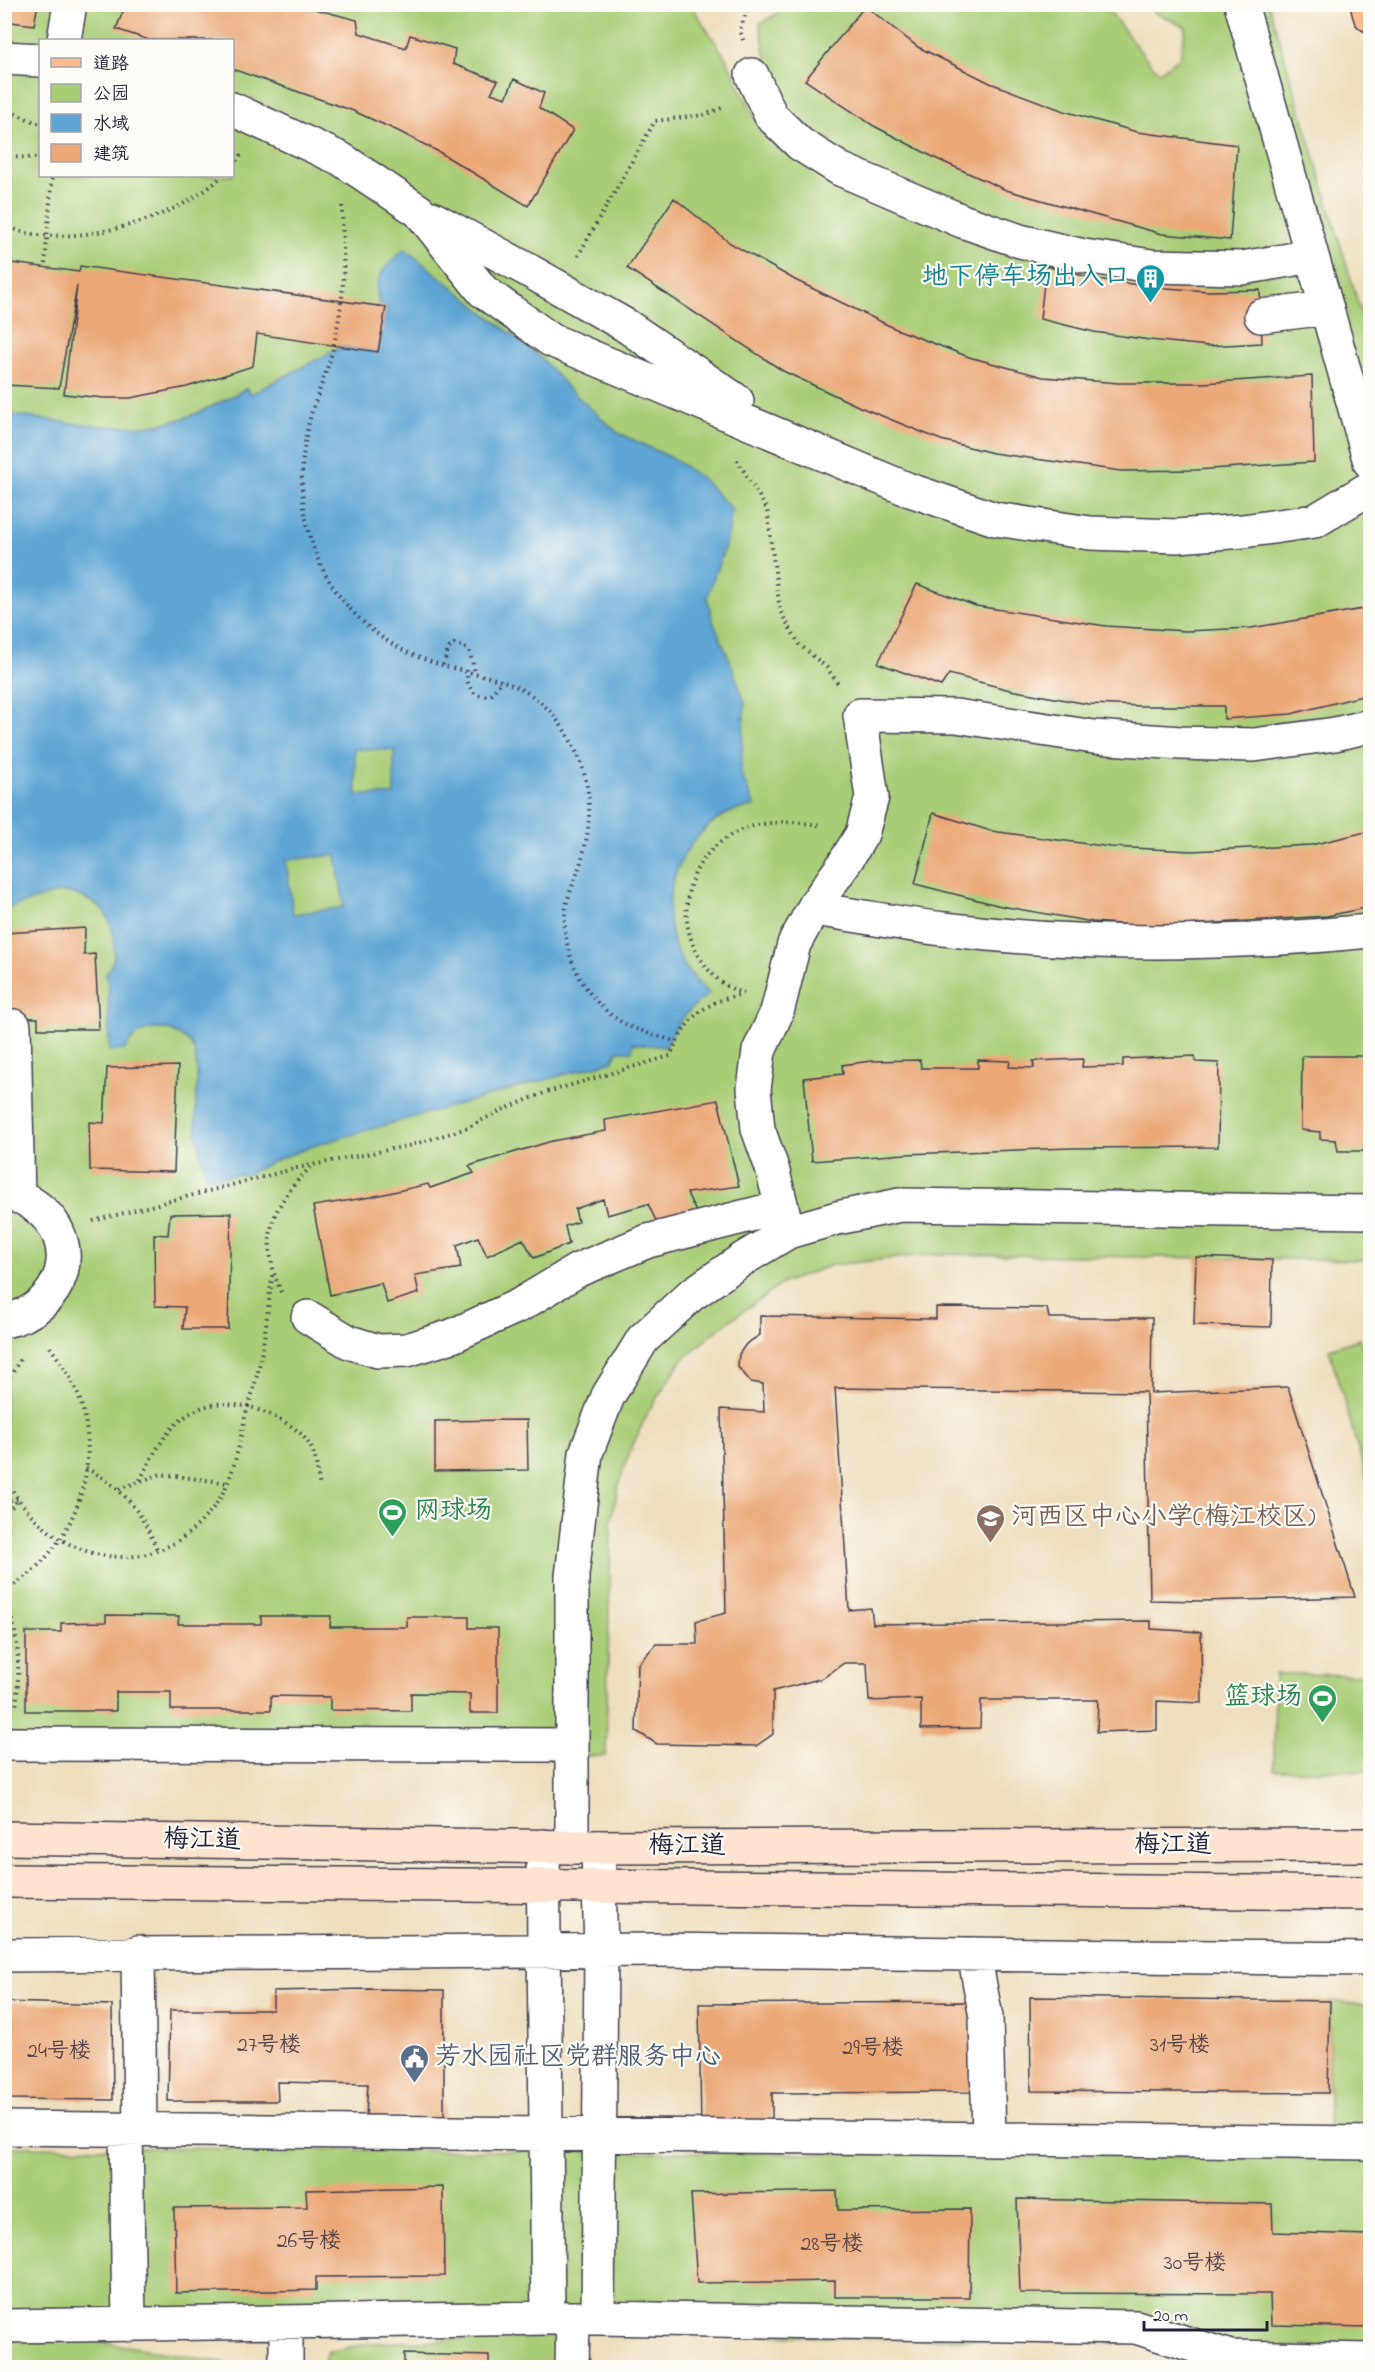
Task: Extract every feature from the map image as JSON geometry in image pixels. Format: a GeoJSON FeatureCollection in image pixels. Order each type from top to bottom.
{"type":"FeatureCollection","features":[{"type":"Feature","properties":{"kind":"main road"},"geometry":{"type":"LineString","coordinates":[[1367,4],[1371,15]]}},
{"type":"Feature","properties":{"kind":"street"},"geometry":{"type":"LineString","coordinates":[[64,39],[70,4]]}},
{"type":"Feature","properties":{"kind":"street"},"geometry":{"type":"LineString","coordinates":[[1241,4],[1371,462]]}},
{"type":"Feature","properties":{"kind":"street"},"geometry":{"type":"LineString","coordinates":[[4,58],[39,60]]}},
{"type":"Feature","properties":{"kind":"street"},"geometry":{"type":"LineString","coordinates":[[752,75],[771,116],[800,144],[840,169],[962,221],[1020,241],[1084,256],[1152,266],[1242,268],[1312,256]]}},
{"type":"Feature","properties":{"kind":"street"},"geometry":{"type":"LineString","coordinates":[[234,110],[341,159],[419,211],[625,325],[795,441]]}},
{"type":"Feature","properties":{"kind":"street"},"geometry":{"type":"LineString","coordinates":[[419,211],[483,291],[551,340],[907,489],[995,519],[1090,534],[1177,536],[1243,531],[1315,521],[1371,488]]}},
{"type":"Feature","properties":{"kind":"street"},"geometry":{"type":"LineString","coordinates":[[1261,316],[1327,308]]}},
{"type":"Feature","properties":{"kind":"street"},"geometry":{"type":"LineString","coordinates":[[785,1220],[772,1168],[758,1129],[754,1089],[759,1051],[777,1012],[794,944],[813,909],[861,834],[872,797],[860,715],[956,716],[1094,737],[1181,744],[1254,745],[1335,734],[1371,726]]}},
{"type":"Feature","properties":{"kind":"street"},"geometry":{"type":"LineString","coordinates":[[813,909],[943,929],[1058,939],[1161,943],[1290,939],[1371,931]]}},
{"type":"Feature","properties":{"kind":"street"},"geometry":{"type":"LineString","coordinates":[[14,1026],[11,1195],[28,1200],[46,1213],[57,1230],[63,1250],[62,1272],[54,1291],[24,1322]]}},
{"type":"Feature","properties":{"kind":"street"},"geometry":{"type":"LineString","coordinates":[[308,1317],[349,1342],[378,1351],[407,1350],[452,1336],[472,1327],[520,1305],[578,1270],[648,1240],[785,1220],[837,1218],[900,1205],[1371,1212]]}},
{"type":"Feature","properties":{"kind":"street"},"geometry":{"type":"LineString","coordinates":[[573,2318],[546,2134],[543,1884],[571,1847],[572,1576],[586,1453],[608,1396],[643,1339],[691,1295],[743,1259],[785,1220]]}},
{"type":"Feature","properties":{"kind":"street"},"geometry":{"type":"LineString","coordinates":[[8,1744],[572,1745]]}},
{"type":"Feature","properties":{"kind":"street","name":"梅江道"},"geometry":{"type":"LineString","coordinates":[[4,1838],[571,1847],[1371,1845]]}},
{"type":"Feature","properties":{"kind":"street"},"geometry":{"type":"LineString","coordinates":[[571,1847],[600,1885],[601,1950],[599,2135],[573,2318],[573,2367]]}},
{"type":"Feature","properties":{"kind":"street","name":"梅江道"},"geometry":{"type":"LineString","coordinates":[[4,1881],[1371,1893]]}},
{"type":"Feature","properties":{"kind":"street"},"geometry":{"type":"LineString","coordinates":[[4,1955],[138,1952],[601,1950],[1371,1959]]}},
{"type":"Feature","properties":{"kind":"street"},"geometry":{"type":"LineString","coordinates":[[129,2325],[138,1952]]}},
{"type":"Feature","properties":{"kind":"street"},"geometry":{"type":"LineString","coordinates":[[974,1954],[986,2017],[989,2138]]}},
{"type":"Feature","properties":{"kind":"street"},"geometry":{"type":"LineString","coordinates":[[4,2128],[1371,2143]]}},
{"type":"Feature","properties":{"kind":"street"},"geometry":{"type":"LineString","coordinates":[[4,2326],[573,2318],[1136,2327],[1230,2356],[1320,2364],[1371,2360]]}},
{"type":"Feature","properties":{"kind":"street"},"geometry":{"type":"LineString","coordinates":[[286,2322],[286,2367]]}},
{"type":"Feature","properties":{"kind":"path"},"geometry":{"type":"LineString","coordinates":[[560,288],[655,121],[704,116],[735,102],[752,75],[740,30],[749,4]]}},
{"type":"Feature","properties":{"kind":"path"},"geometry":{"type":"LineString","coordinates":[[4,109],[39,124]]}},
{"type":"Feature","properties":{"kind":"path"},"geometry":{"type":"LineString","coordinates":[[4,158],[39,158]]}},
{"type":"Feature","properties":{"kind":"path"},"geometry":{"type":"LineString","coordinates":[[341,159],[343,295],[333,349],[323,386],[314,405],[303,448],[301,483],[312,544],[343,601],[367,626],[397,648],[443,665],[502,680],[532,695],[552,714],[570,739],[587,781],[589,826],[564,914],[566,939],[580,981],[603,1008],[618,1020],[676,1042]]}},
{"type":"Feature","properties":{"kind":"path"},"geometry":{"type":"LineString","coordinates":[[45,264],[52,177]]}},
{"type":"Feature","properties":{"kind":"path"},"geometry":{"type":"LineString","coordinates":[[4,225],[29,234],[63,236],[113,230],[161,214],[211,186],[221,177]]}},
{"type":"Feature","properties":{"kind":"path"},"geometry":{"type":"LineString","coordinates":[[734,454],[767,508],[780,611],[799,644],[827,668],[860,715]]}},
{"type":"Feature","properties":{"kind":"path"},"geometry":{"type":"LineString","coordinates":[[443,665],[449,648],[454,644],[462,645],[469,650],[475,672]]}},
{"type":"Feature","properties":{"kind":"path"},"geometry":{"type":"LineString","coordinates":[[467,670],[466,684],[472,692],[479,696],[492,694],[502,680]]}},
{"type":"Feature","properties":{"kind":"path"},"geometry":{"type":"LineString","coordinates":[[57,1230],[314,1164],[412,1144],[467,1128],[502,1110],[544,1093],[670,1056],[682,1031],[701,1010],[719,999],[747,993],[737,991],[717,979],[697,955],[689,939],[686,901],[689,885],[703,861],[733,834],[765,824],[792,820],[861,834]]}},
{"type":"Feature","properties":{"kind":"path"},"geometry":{"type":"LineString","coordinates":[[308,1317],[282,1294],[273,1270],[269,1249],[272,1225],[279,1208],[291,1186],[314,1164]]}},
{"type":"Feature","properties":{"kind":"path"},"geometry":{"type":"LineString","coordinates":[[4,1475],[37,1520],[59,1540],[96,1555],[113,1558],[135,1557],[158,1552],[194,1528],[208,1514],[228,1483],[264,1348],[273,1270]]}},
{"type":"Feature","properties":{"kind":"path"},"geometry":{"type":"LineString","coordinates":[[4,1387],[12,1371],[24,1322]]}},
{"type":"Feature","properties":{"kind":"path"},"geometry":{"type":"LineString","coordinates":[[4,1591],[23,1581],[36,1570],[59,1540],[78,1507],[88,1447],[80,1401],[71,1380],[24,1322]]}},
{"type":"Feature","properties":{"kind":"path"},"geometry":{"type":"LineString","coordinates":[[140,1480],[175,1424],[195,1410],[217,1404],[248,1407],[271,1414],[291,1426],[309,1443],[320,1487]]}},
{"type":"Feature","properties":{"kind":"path"},"geometry":{"type":"LineString","coordinates":[[86,1467],[109,1480],[119,1489],[150,1531],[158,1552]]}},
{"type":"Feature","properties":{"kind":"path"},"geometry":{"type":"LineString","coordinates":[[119,1489],[161,1474],[228,1483]]}},
{"type":"Feature","properties":{"kind":"path"},"geometry":{"type":"LineString","coordinates":[[4,1502],[19,1498]]}},
{"type":"Feature","properties":{"kind":"path"},"geometry":{"type":"LineString","coordinates":[[4,1517],[19,1498]]}},
{"type":"Feature","properties":{"kind":"path"},"geometry":{"type":"LineString","coordinates":[[4,1597],[13,1616],[19,1648],[8,1744]]}},
{"type":"Feature","properties":{"kind":"green space"},"geometry":{"type":"Polygon","coordinates":[[[5,5],[691,5],[727,60],[757,122],[769,74],[760,24],[790,5],[1104,5],[1159,72],[1180,57],[1186,27],[1152,11],[1150,5],[1269,5],[1370,343],[1370,1260],[934,1254],[832,1265],[783,1283],[722,1326],[681,1361],[649,1410],[630,1451],[618,1486],[611,1521],[606,1756],[5,1751],[5,5]]]}},
{"type":"Feature","properties":{"kind":"green space"},"geometry":{"type":"Polygon","coordinates":[[[1360,1339],[1370,1376],[1370,1490],[1329,1349],[1360,1339]]]}},
{"type":"Feature","properties":{"kind":"green space","name":"篮球场"},"geometry":{"type":"Polygon","coordinates":[[[1275,1674],[1370,1675],[1370,1771],[1274,1770],[1275,1674]]]}},
{"type":"Feature","properties":{"kind":"green space"},"geometry":{"type":"Polygon","coordinates":[[[1330,2001],[1370,2006],[1370,2348],[5,2319],[5,2147],[1328,2157],[1330,2001]]]}},
{"type":"Feature","properties":{"kind":"green space"},"geometry":{"type":"Polygon","coordinates":[[[55,2334],[245,2367],[5,2367],[4,2337],[55,2334]]]}},
{"type":"Feature","properties":{"kind":"green space"},"geometry":{"type":"Polygon","coordinates":[[[561,2336],[561,2367],[322,2368],[327,2352],[369,2343],[561,2336]]]}},
{"type":"Feature","properties":{"kind":"water"},"geometry":{"type":"Polygon","coordinates":[[[405,249],[541,358],[568,388],[618,433],[674,459],[704,480],[732,510],[727,540],[707,597],[713,621],[745,703],[741,773],[755,807],[735,810],[701,833],[679,865],[672,883],[669,922],[673,941],[688,970],[709,994],[683,1017],[666,1047],[633,1043],[632,1051],[618,1051],[612,1061],[322,1143],[278,1159],[248,1174],[206,1178],[197,1130],[197,1065],[191,1045],[174,1032],[158,1029],[142,1032],[125,1050],[109,1051],[106,974],[113,961],[114,938],[104,911],[88,900],[63,892],[5,909],[5,421],[14,415],[100,426],[144,426],[164,423],[200,412],[247,388],[251,394],[341,347],[378,352],[386,307],[379,304],[377,286],[386,266],[405,249]],[[354,749],[357,795],[394,795],[394,750],[354,749]],[[336,855],[286,860],[293,914],[344,907],[336,855]]]}},
{"type":"Feature","properties":{"kind":"building"},"geometry":{"type":"Polygon","coordinates":[[[4,4],[38,4],[34,25],[4,21],[4,4]]]}},
{"type":"Feature","properties":{"kind":"building"},"geometry":{"type":"Polygon","coordinates":[[[126,4],[313,4],[311,8],[357,20],[359,33],[406,48],[410,35],[455,49],[453,64],[498,81],[491,93],[506,98],[514,79],[544,93],[539,108],[573,130],[528,206],[439,152],[398,131],[351,110],[234,70],[234,39],[146,39],[116,29],[126,4]]]}},
{"type":"Feature","properties":{"kind":"building"},"geometry":{"type":"Polygon","coordinates":[[[865,6],[918,47],[990,83],[1064,111],[1137,132],[1237,145],[1230,240],[1162,234],[1006,190],[937,159],[874,126],[805,80],[865,6]]]}},
{"type":"Feature","properties":{"kind":"building"},"geometry":{"type":"Polygon","coordinates":[[[674,198],[730,243],[795,280],[896,329],[969,357],[1043,377],[1119,383],[1202,383],[1312,376],[1314,462],[1196,470],[1121,471],[993,453],[941,440],[860,407],[783,371],[627,268],[674,198]]]}},
{"type":"Feature","properties":{"kind":"building"},"geometry":{"type":"Polygon","coordinates":[[[4,262],[79,272],[80,266],[386,307],[378,352],[257,334],[253,366],[187,387],[130,398],[64,394],[77,286],[59,388],[6,385],[4,262]]]}},
{"type":"Feature","properties":{"kind":"building","name":"地下停车场出入口"},"geometry":{"type":"Polygon","coordinates":[[[1046,266],[1091,278],[1152,287],[1208,291],[1260,290],[1262,343],[1208,346],[1150,340],[1094,332],[1040,319],[1046,266]]]}},
{"type":"Feature","properties":{"kind":"building"},"geometry":{"type":"Polygon","coordinates":[[[917,584],[976,606],[1106,626],[1186,631],[1251,628],[1369,608],[1370,694],[1291,714],[1224,719],[1224,706],[1088,704],[1010,690],[949,674],[941,686],[878,663],[917,584]]]}},
{"type":"Feature","properties":{"kind":"building"},"geometry":{"type":"Polygon","coordinates":[[[933,813],[991,831],[1111,847],[1192,851],[1311,845],[1370,831],[1370,907],[1327,916],[1156,927],[1093,922],[1001,906],[915,884],[933,813]]]}},
{"type":"Feature","properties":{"kind":"building"},"geometry":{"type":"Polygon","coordinates":[[[85,928],[84,955],[95,954],[99,1029],[38,1029],[38,1018],[4,1017],[4,933],[85,928]]]}},
{"type":"Feature","properties":{"kind":"building"},"geometry":{"type":"Polygon","coordinates":[[[1195,1056],[1196,1062],[1219,1063],[1218,1147],[1071,1148],[905,1154],[812,1161],[804,1078],[843,1074],[842,1065],[871,1061],[920,1060],[921,1068],[978,1068],[978,1060],[1010,1061],[1009,1067],[1034,1068],[1033,1061],[1083,1059],[1082,1067],[1123,1066],[1123,1059],[1195,1056]]]}},
{"type":"Feature","properties":{"kind":"building"},"geometry":{"type":"Polygon","coordinates":[[[1302,1056],[1370,1056],[1370,1140],[1368,1140],[1367,1151],[1338,1151],[1336,1140],[1320,1139],[1320,1132],[1301,1130],[1302,1056]]]}},
{"type":"Feature","properties":{"kind":"building"},"geometry":{"type":"Polygon","coordinates":[[[178,1066],[174,1172],[90,1170],[89,1122],[104,1123],[107,1068],[178,1066]]]}},
{"type":"Feature","properties":{"kind":"building"},"geometry":{"type":"Polygon","coordinates":[[[718,1100],[739,1186],[687,1193],[696,1212],[657,1223],[648,1204],[607,1215],[603,1199],[575,1209],[578,1222],[565,1226],[569,1244],[534,1258],[523,1239],[487,1256],[478,1237],[457,1245],[461,1268],[415,1275],[419,1293],[387,1303],[381,1283],[330,1295],[313,1206],[371,1197],[428,1184],[430,1188],[474,1173],[469,1166],[552,1141],[606,1131],[605,1120],[718,1100]]]}},
{"type":"Feature","properties":{"kind":"building"},"geometry":{"type":"Polygon","coordinates":[[[231,1213],[228,1329],[183,1329],[185,1307],[155,1306],[154,1234],[168,1235],[170,1214],[231,1213]]]}},
{"type":"Feature","properties":{"kind":"building"},"geometry":{"type":"Polygon","coordinates":[[[1196,1257],[1272,1260],[1271,1327],[1194,1325],[1196,1257]]]}},
{"type":"Feature","properties":{"kind":"building"},"geometry":{"type":"Polygon","coordinates":[[[936,1307],[1047,1308],[1049,1318],[1152,1318],[1151,1393],[1288,1387],[1355,1597],[1150,1600],[1146,1392],[835,1388],[849,1610],[871,1608],[873,1624],[1151,1621],[1151,1629],[1201,1632],[1202,1703],[1157,1701],[1157,1730],[1097,1732],[1098,1700],[981,1700],[980,1728],[921,1729],[921,1699],[869,1701],[867,1663],[844,1663],[823,1678],[773,1691],[773,1734],[756,1746],[657,1744],[636,1731],[638,1664],[656,1644],[697,1644],[696,1621],[726,1613],[721,1409],[764,1412],[763,1384],[751,1382],[738,1367],[739,1354],[746,1344],[760,1335],[760,1316],[936,1319],[936,1307]]]}},
{"type":"Feature","properties":{"kind":"building"},"geometry":{"type":"Polygon","coordinates":[[[527,1420],[528,1470],[435,1471],[435,1421],[527,1420]]]}},
{"type":"Feature","properties":{"kind":"building"},"geometry":{"type":"Polygon","coordinates":[[[106,1615],[179,1616],[178,1624],[261,1624],[261,1616],[331,1616],[330,1627],[407,1627],[407,1617],[469,1617],[469,1628],[498,1628],[498,1713],[470,1713],[470,1694],[411,1693],[411,1711],[330,1710],[330,1697],[271,1696],[271,1710],[171,1710],[171,1692],[116,1692],[116,1711],[26,1711],[26,1632],[61,1632],[61,1623],[106,1622],[106,1615]]]}},
{"type":"Feature","properties":{"kind":"building"},"geometry":{"type":"Polygon","coordinates":[[[444,1990],[444,2118],[366,2117],[368,2084],[277,2082],[278,2101],[168,2101],[170,2010],[273,2010],[273,1991],[444,1990]]]}},
{"type":"Feature","properties":{"kind":"building"},"geometry":{"type":"Polygon","coordinates":[[[1030,1997],[1330,2001],[1328,2093],[1031,2091],[1030,1997]]]}},
{"type":"Feature","properties":{"kind":"building"},"geometry":{"type":"Polygon","coordinates":[[[4,2002],[112,2005],[113,2100],[4,2099],[4,2002]]]}},
{"type":"Feature","properties":{"kind":"building"},"geometry":{"type":"Polygon","coordinates":[[[973,2002],[975,2092],[772,2093],[772,2131],[701,2130],[699,2004],[973,2002]]]}},
{"type":"Feature","properties":{"kind":"building"},"geometry":{"type":"Polygon","coordinates":[[[443,2187],[444,2276],[316,2277],[316,2290],[176,2293],[174,2208],[307,2207],[306,2190],[443,2187]]]}},
{"type":"Feature","properties":{"kind":"building"},"geometry":{"type":"Polygon","coordinates":[[[837,2191],[838,2210],[970,2209],[969,2297],[835,2297],[835,2281],[697,2283],[691,2194],[837,2191]]]}},
{"type":"Feature","properties":{"kind":"building"},"geometry":{"type":"Polygon","coordinates":[[[1017,2199],[1272,2204],[1273,2232],[1370,2235],[1370,2327],[1271,2325],[1270,2294],[1020,2293],[1017,2199]]]}},
{"type":"Feature","properties":{"kind":"building"},"geometry":{"type":"Polygon","coordinates":[[[404,2354],[489,2356],[489,2368],[404,2368],[404,2354]]]}},
{"type":"Feature","properties":{"kind":"place","name":"地下停车场出入口"},"geometry":{"type":"Point","coordinates":[1151,304]}},
{"type":"Feature","properties":{"kind":"place","name":"网球场"},"geometry":{"type":"Point","coordinates":[393,1538]}},
{"type":"Feature","properties":{"kind":"place","name":"河西区中心小学(梅江校区)"},"geometry":{"type":"Point","coordinates":[990,1544]}},
{"type":"Feature","properties":{"kind":"place","name":"篮球场"},"geometry":{"type":"Point","coordinates":[1323,1724]}},
{"type":"Feature","properties":{"kind":"place","name":"芳水园社区党群服务中心"},"geometry":{"type":"Point","coordinates":[414,2084]}}]}
